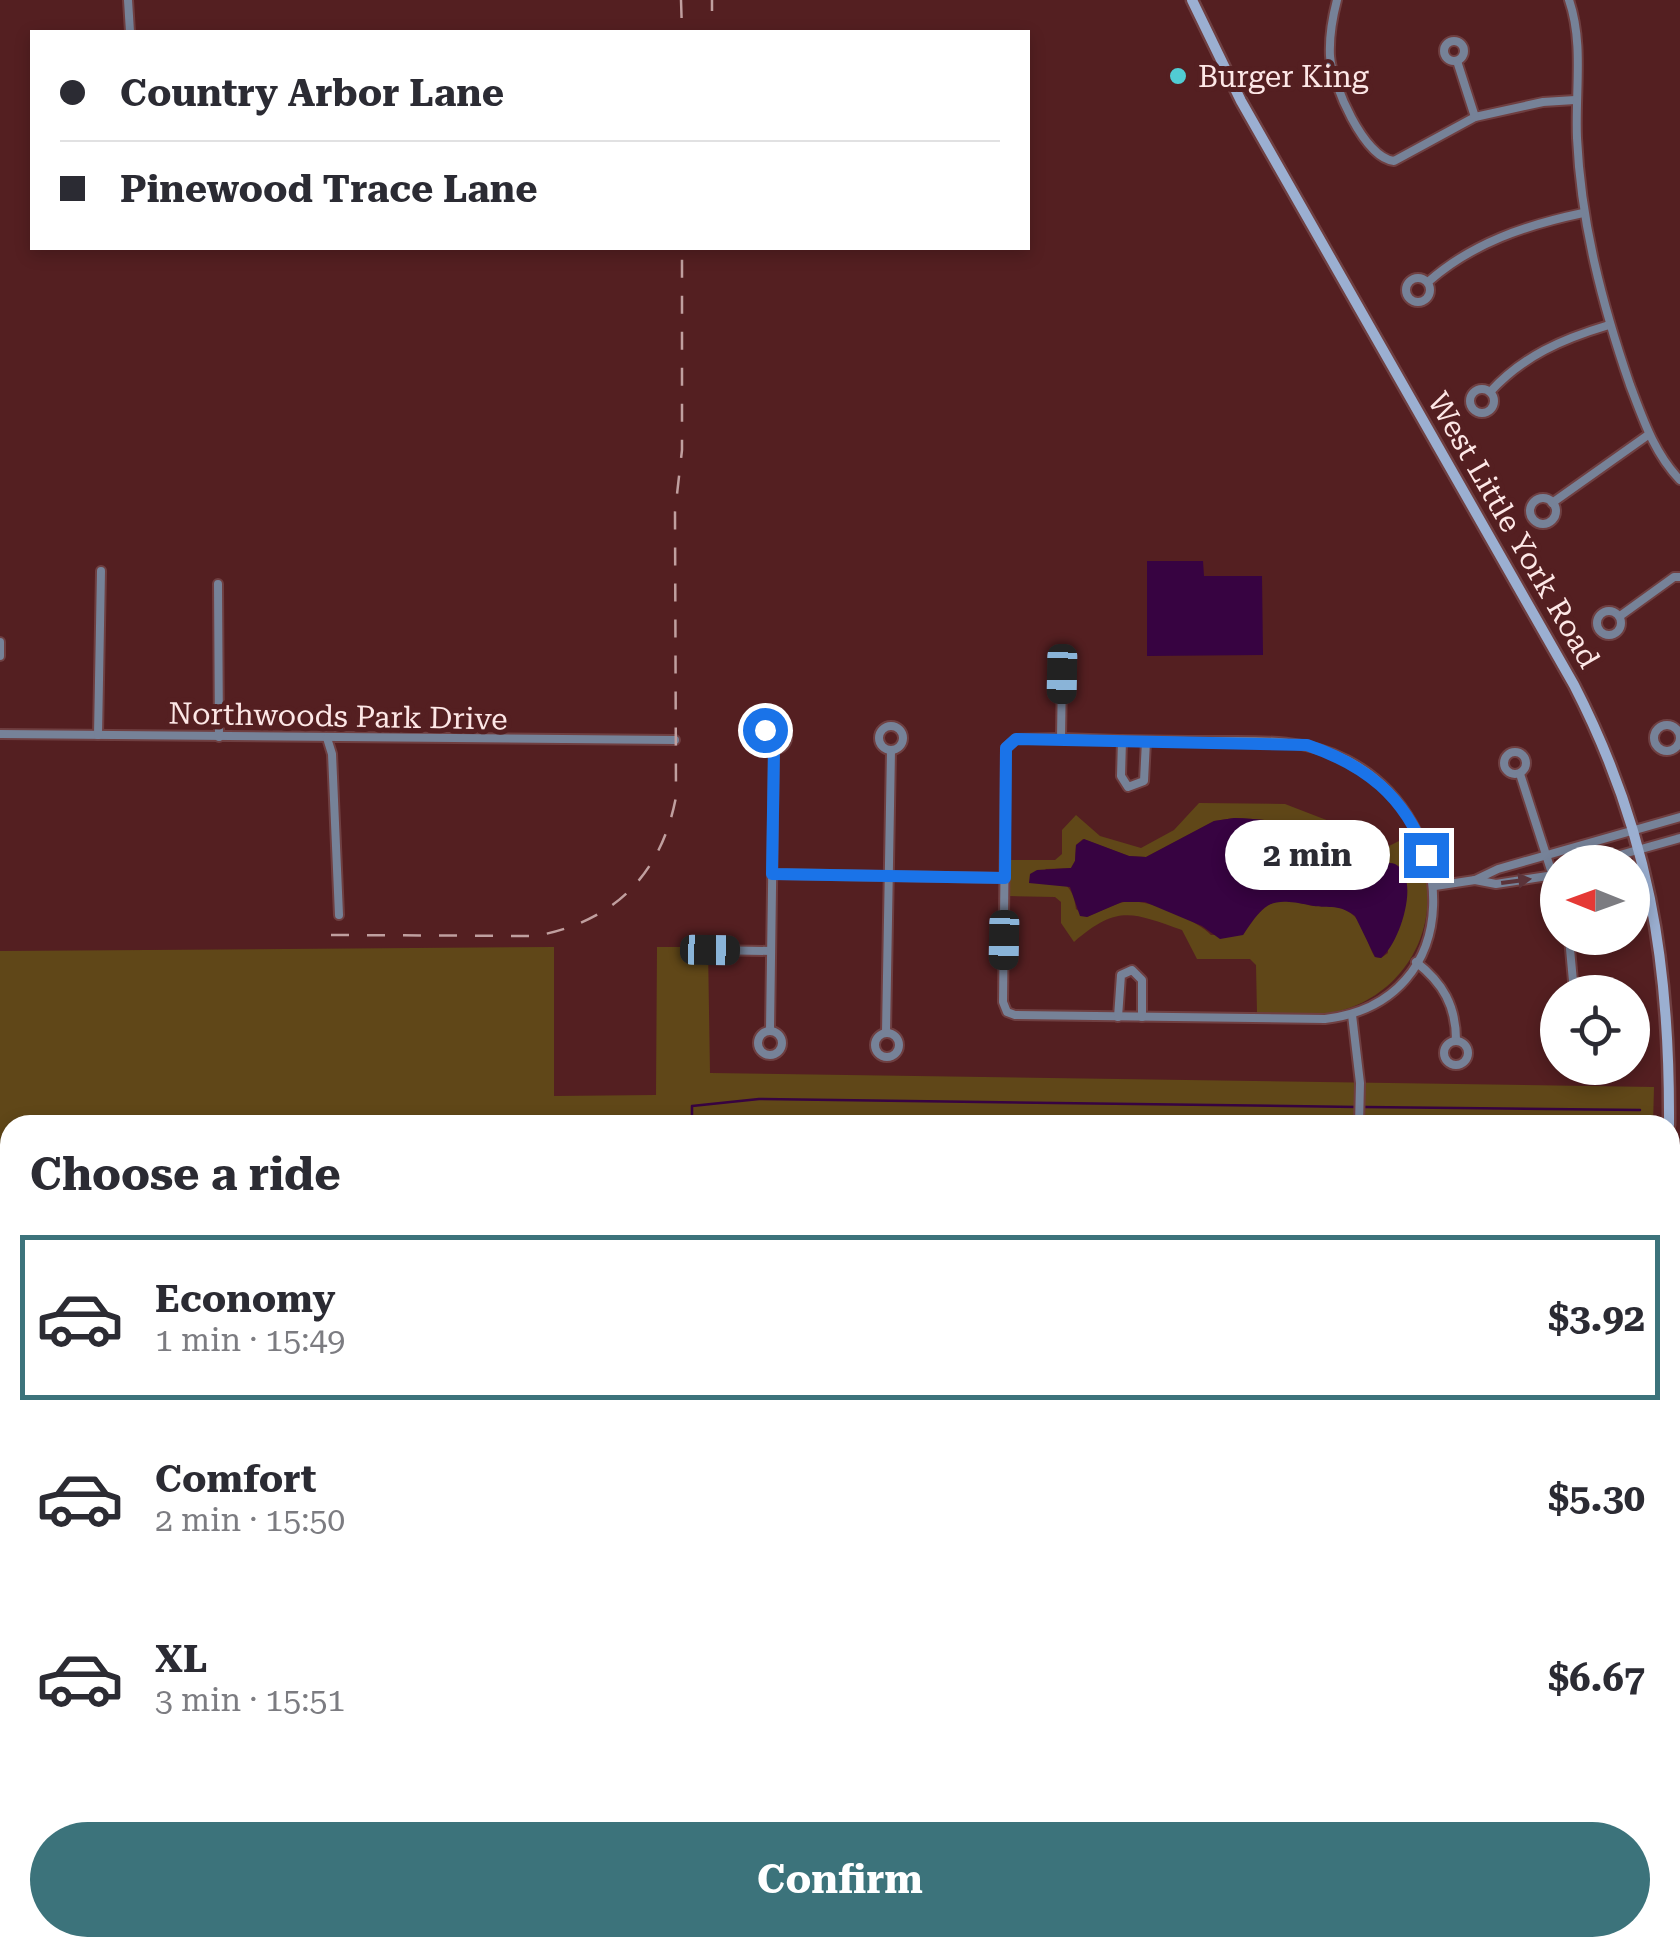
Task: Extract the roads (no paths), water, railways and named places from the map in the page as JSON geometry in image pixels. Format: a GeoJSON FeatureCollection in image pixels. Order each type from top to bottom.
{"type":"FeatureCollection","features":[{"type":"Feature","properties":{"kind":"main road","name":"West Little York Road"},"geometry":{"type":"LineString","coordinates":[[1192,0],[1241,101],[1574,685],[1600,737],[1639,845]]}},
{"type":"Feature","properties":{"kind":"main road","name":"West Little York Road"},"geometry":{"type":"LineString","coordinates":[[1650,891],[1662,958],[1669,1115]]}},
{"type":"Feature","properties":{"kind":"street"},"geometry":{"type":"LineString","coordinates":[[128,0],[130,30]]}},
{"type":"Feature","properties":{"kind":"street"},"geometry":{"type":"LineString","coordinates":[[1337,0],[1330,32],[1332,72],[1372,151],[1383,160],[1394,161],[1474,117],[1544,102],[1576,100]]}},
{"type":"Feature","properties":{"kind":"street"},"geometry":{"type":"LineString","coordinates":[[1569,0],[1577,34],[1576,100],[1583,213],[1609,325],[1648,435],[1680,480]]}},
{"type":"Feature","properties":{"kind":"street"},"geometry":{"type":"LineString","coordinates":[[1457,61],[1474,117]]}},
{"type":"Feature","properties":{"kind":"street"},"geometry":{"type":"LineString","coordinates":[[1428,282],[1447,265],[1490,242],[1524,228],[1583,213]]}},
{"type":"Feature","properties":{"kind":"street"},"geometry":{"type":"LineString","coordinates":[[1490,392],[1506,374],[1544,348],[1609,325]]}},
{"type":"Feature","properties":{"kind":"street"},"geometry":{"type":"LineString","coordinates":[[1552,503],[1648,435]]}},
{"type":"Feature","properties":{"kind":"street"},"geometry":{"type":"LineString","coordinates":[[98,736],[101,572]]}},
{"type":"Feature","properties":{"kind":"street"},"geometry":{"type":"LineString","coordinates":[[1620,616],[1674,577],[1680,577]]}},
{"type":"Feature","properties":{"kind":"street"},"geometry":{"type":"LineString","coordinates":[[218,584],[219,737]]}},
{"type":"Feature","properties":{"kind":"street"},"geometry":{"type":"LineString","coordinates":[[0,642],[0,656]]}},
{"type":"Feature","properties":{"kind":"street"},"geometry":{"type":"LineString","coordinates":[[1061,738],[1062,674]]}},
{"type":"Feature","properties":{"kind":"street","name":"Northwoods Park Drive"},"geometry":{"type":"LineString","coordinates":[[0,734],[675,740]]}},
{"type":"Feature","properties":{"kind":"street"},"geometry":{"type":"LineString","coordinates":[[327,738],[332,754],[338,914]]}},
{"type":"Feature","properties":{"kind":"street"},"geometry":{"type":"LineString","coordinates":[[1061,738],[1122,740],[1307,745],[1349,761],[1383,786],[1410,817],[1435,886],[1430,931],[1416,962],[1390,994],[1352,1015],[1325,1019],[1007,1012],[1003,1002],[1006,748],[1011,742],[1061,738]]}},
{"type":"Feature","properties":{"kind":"street"},"geometry":{"type":"LineString","coordinates":[[1122,740],[1121,776],[1128,787],[1144,781],[1146,741]]}},
{"type":"Feature","properties":{"kind":"street"},"geometry":{"type":"LineString","coordinates":[[770,1030],[774,748]]}},
{"type":"Feature","properties":{"kind":"street"},"geometry":{"type":"LineString","coordinates":[[886,1033],[891,750]]}},
{"type":"Feature","properties":{"kind":"street"},"geometry":{"type":"LineString","coordinates":[[1520,774],[1544,845]]}},
{"type":"Feature","properties":{"kind":"street"},"geometry":{"type":"LineString","coordinates":[[1589,845],[1680,816]]}},
{"type":"Feature","properties":{"kind":"street"},"geometry":{"type":"LineString","coordinates":[[1650,846],[1680,838]]}},
{"type":"Feature","properties":{"kind":"street"},"geometry":{"type":"LineString","coordinates":[[1435,886],[1475,880],[1498,869],[1540,859]]}},
{"type":"Feature","properties":{"kind":"street"},"geometry":{"type":"LineString","coordinates":[[772,874],[1005,878]]}},
{"type":"Feature","properties":{"kind":"street"},"geometry":{"type":"LineString","coordinates":[[1475,880],[1496,884],[1540,877]]}},
{"type":"Feature","properties":{"kind":"street"},"geometry":{"type":"LineString","coordinates":[[710,950],[772,951]]}},
{"type":"Feature","properties":{"kind":"street"},"geometry":{"type":"LineString","coordinates":[[1416,962],[1439,982],[1452,1007],[1456,1040]]}},
{"type":"Feature","properties":{"kind":"street"},"geometry":{"type":"LineString","coordinates":[[1118,1016],[1120,975],[1132,970],[1142,980],[1142,1017]]}},
{"type":"Feature","properties":{"kind":"street"},"geometry":{"type":"LineString","coordinates":[[1352,1015],[1360,1083],[1358,1115]]}},
{"type":"Feature","properties":{"kind":"waterway"},"geometry":{"type":"LineString","coordinates":[[692,1115],[692,1106],[759,1099],[1356,1107]]}},
{"type":"Feature","properties":{"kind":"waterway"},"geometry":{"type":"LineString","coordinates":[[1364,1107],[1640,1110]]}},
{"type":"Feature","properties":{"kind":"railway"},"geometry":{"type":"LineString","coordinates":[[681,0],[682,30]]}},
{"type":"Feature","properties":{"kind":"railway"},"geometry":{"type":"LineString","coordinates":[[712,0],[712,11]]}},
{"type":"Feature","properties":{"kind":"railway"},"geometry":{"type":"LineString","coordinates":[[331,935],[535,936],[563,929],[588,919],[630,891],[659,850],[676,797],[675,512],[682,450],[682,250]]}},
{"type":"Feature","properties":{"kind":"place","name":"Burger King"},"geometry":{"type":"Point","coordinates":[1178,76]}}]}
